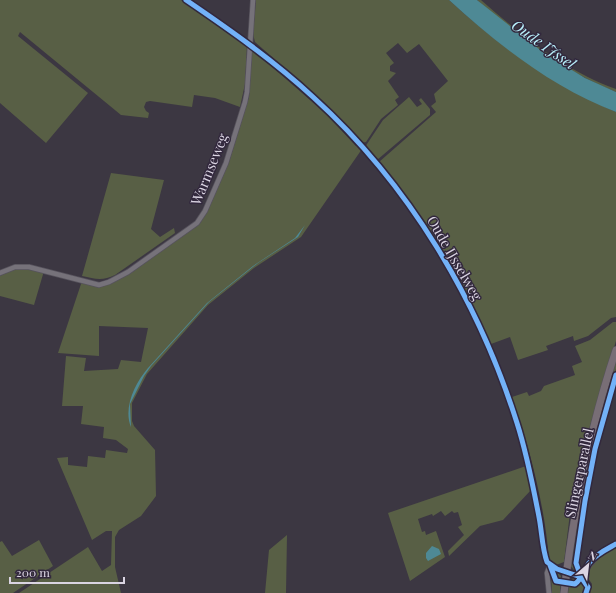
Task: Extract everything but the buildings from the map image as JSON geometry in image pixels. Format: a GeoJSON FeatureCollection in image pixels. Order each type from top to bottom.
{"type":"FeatureCollection","features":[{"type":"Feature","properties":{"kind":"main road","name":"Slingerparallel"},"geometry":{"type":"LineString","coordinates":[[564,593],[578,491],[595,418],[616,350]]}},
{"type":"Feature","properties":{"kind":"street","name":"Oude IJsselweg"},"geometry":{"type":"LineString","coordinates":[[186,0],[250,44],[314,97],[365,150],[406,201],[450,270],[481,328],[499,370],[513,411],[533,482],[546,556],[550,565],[548,573],[550,593]]}},
{"type":"Feature","properties":{"kind":"street","name":"Warmseweg"},"geometry":{"type":"LineString","coordinates":[[0,273],[15,267],[29,267],[99,284],[109,282],[128,272],[197,223],[205,211],[226,163],[245,102],[254,0]]}},
{"type":"Feature","properties":{"kind":"street"},"geometry":{"type":"LineString","coordinates":[[581,576],[590,562],[616,544]]}},
{"type":"Feature","properties":{"kind":"street"},"geometry":{"type":"LineString","coordinates":[[550,565],[581,576],[588,587],[586,593]]}},
{"type":"Feature","properties":{"kind":"green space"},"geometry":{"type":"Polygon","coordinates":[[[0,0],[181,0],[247,45],[245,84],[240,107],[215,98],[194,95],[192,107],[150,101],[146,102],[144,107],[149,113],[148,118],[121,115],[20,32],[18,36],[88,93],[46,143],[0,103],[0,0]]]}},
{"type":"Feature","properties":{"kind":"green space"},"geometry":{"type":"Polygon","coordinates":[[[256,0],[449,0],[488,34],[528,63],[570,89],[616,112],[616,317],[611,318],[588,336],[574,341],[573,336],[546,346],[548,350],[518,360],[510,337],[491,344],[455,272],[441,249],[412,205],[379,162],[436,112],[431,106],[436,102],[434,94],[448,81],[419,44],[407,53],[398,43],[386,53],[394,63],[390,66],[390,71],[396,73],[388,81],[399,97],[395,100],[398,105],[381,119],[366,142],[361,143],[322,101],[255,42],[253,34],[256,0]]]}},
{"type":"Feature","properties":{"kind":"green space"},"geometry":{"type":"Polygon","coordinates":[[[477,0],[481,0],[544,51],[579,72],[616,89],[616,92],[597,84],[560,64],[525,40],[477,0]]]}},
{"type":"Feature","properties":{"kind":"green space"},"geometry":{"type":"Polygon","coordinates":[[[253,50],[325,113],[356,146],[357,145],[362,149],[301,237],[254,268],[208,305],[147,374],[132,403],[132,421],[134,426],[155,450],[156,496],[141,516],[119,530],[115,537],[115,567],[121,593],[19,593],[88,547],[102,571],[111,565],[112,531],[106,531],[92,540],[57,458],[68,457],[68,465],[87,467],[88,456],[105,458],[106,450],[127,453],[128,449],[116,440],[103,438],[104,427],[81,424],[83,406],[62,406],[66,356],[86,358],[84,371],[118,369],[121,360],[141,362],[148,328],[99,326],[99,356],[58,353],[82,281],[104,285],[188,232],[211,203],[229,162],[249,97],[253,50]]]}},
{"type":"Feature","properties":{"kind":"green space"},"geometry":{"type":"Polygon","coordinates":[[[409,97],[417,107],[422,104],[419,100],[421,98],[430,109],[430,115],[377,160],[365,147],[383,120],[409,97]]]}},
{"type":"Feature","properties":{"kind":"green space"},"geometry":{"type":"Polygon","coordinates":[[[111,173],[164,180],[151,229],[160,237],[174,228],[175,233],[115,275],[99,279],[82,276],[111,173]]]}},
{"type":"Feature","properties":{"kind":"green space"},"geometry":{"type":"Polygon","coordinates":[[[21,267],[44,271],[34,305],[0,296],[0,276],[6,272],[21,267]]]}},
{"type":"Feature","properties":{"kind":"green space"},"geometry":{"type":"Polygon","coordinates":[[[613,322],[616,322],[616,341],[587,436],[570,513],[564,562],[556,565],[549,560],[544,519],[536,478],[512,397],[527,392],[529,396],[541,391],[544,386],[575,375],[572,366],[582,362],[575,346],[590,340],[613,322]]]}},
{"type":"Feature","properties":{"kind":"green space"},"geometry":{"type":"Polygon","coordinates":[[[616,356],[616,369],[595,443],[582,506],[574,562],[579,573],[570,565],[592,437],[616,356]]]}},
{"type":"Feature","properties":{"kind":"green space"},"geometry":{"type":"Polygon","coordinates":[[[526,466],[531,490],[503,520],[480,526],[449,556],[448,551],[464,535],[458,527],[462,525],[458,512],[454,513],[452,511],[445,516],[441,511],[433,516],[432,514],[418,519],[422,532],[425,531],[426,535],[436,531],[445,557],[410,581],[388,513],[526,466]]]}},
{"type":"Feature","properties":{"kind":"green space"},"geometry":{"type":"Polygon","coordinates":[[[287,535],[286,593],[265,593],[269,550],[287,535]]]}},
{"type":"Feature","properties":{"kind":"green space"},"geometry":{"type":"Polygon","coordinates":[[[39,540],[53,566],[13,593],[0,593],[0,542],[2,541],[12,556],[39,540]]]}},
{"type":"Feature","properties":{"kind":"green space"},"geometry":{"type":"Polygon","coordinates":[[[616,546],[616,593],[590,593],[592,584],[586,575],[592,563],[616,546]]]}},
{"type":"Feature","properties":{"kind":"green space"},"geometry":{"type":"Polygon","coordinates":[[[556,571],[561,576],[560,593],[552,593],[551,574],[556,571]]]}},
{"type":"Feature","properties":{"kind":"green space"},"geometry":{"type":"Polygon","coordinates":[[[573,578],[583,583],[585,588],[584,593],[568,593],[569,584],[573,578]]]}},
{"type":"Feature","properties":{"kind":"water"},"geometry":{"type":"Polygon","coordinates":[[[449,0],[477,0],[544,53],[585,78],[616,92],[616,112],[570,91],[527,64],[487,33],[449,0]]]}},
{"type":"Feature","properties":{"kind":"water"},"geometry":{"type":"Polygon","coordinates":[[[305,225],[298,237],[258,263],[209,302],[151,366],[144,376],[130,404],[131,427],[128,412],[129,404],[135,388],[148,368],[207,303],[253,266],[295,238],[305,225]]]}},
{"type":"Feature","properties":{"kind":"water"},"geometry":{"type":"Polygon","coordinates":[[[432,546],[439,549],[441,554],[428,561],[426,558],[426,553],[432,546]]]}},
{"type":"Feature","properties":{"kind":"cycle path"},"geometry":{"type":"LineString","coordinates":[[186,0],[235,34],[298,83],[348,131],[380,167],[436,246],[461,289],[482,332],[501,377],[521,435],[527,458],[547,562],[557,569],[581,577],[588,587],[586,593]]}},
{"type":"Feature","properties":{"kind":"cycle path"},"geometry":{"type":"LineString","coordinates":[[581,577],[576,563],[585,501],[595,449],[616,375]]}},
{"type":"Feature","properties":{"kind":"cycle path"},"geometry":{"type":"LineString","coordinates":[[550,565],[556,581],[575,584],[595,557],[616,544]]}},
{"type":"Feature","properties":{"kind":"water label","name":"Oude IJssel"},"geometry":{"type":"Point","coordinates":[544,44]}}]}
